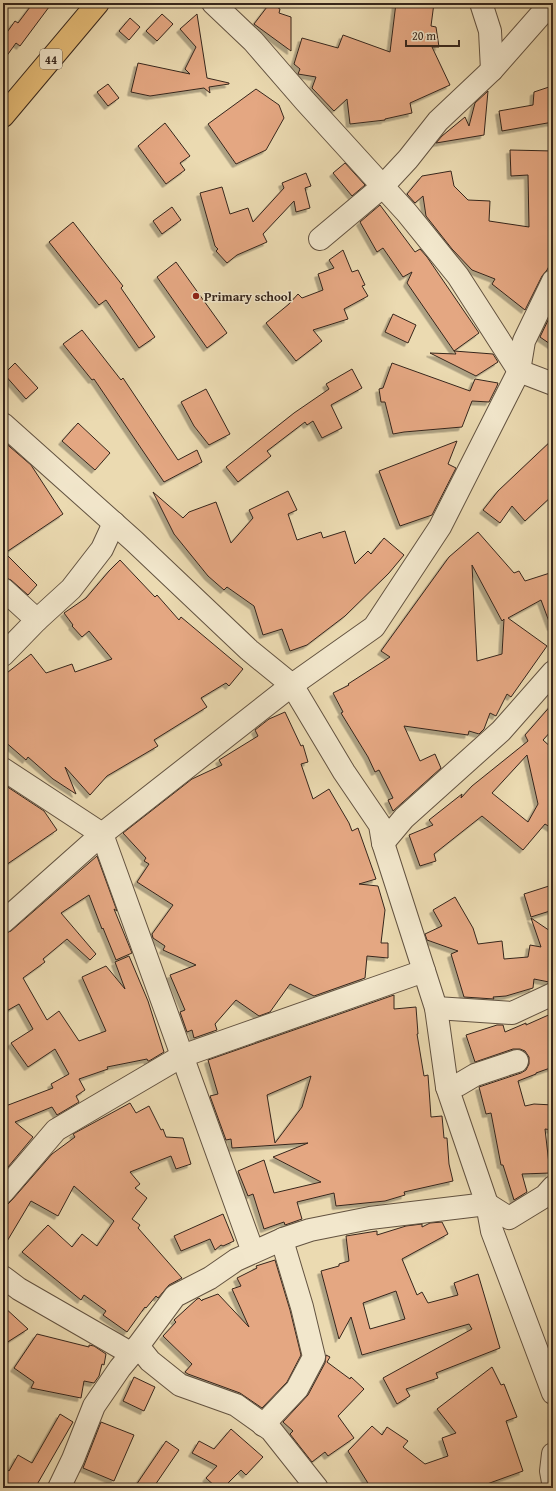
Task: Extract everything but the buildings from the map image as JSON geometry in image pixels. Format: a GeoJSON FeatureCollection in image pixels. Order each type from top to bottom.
{"type":"FeatureCollection","features":[{"type":"Feature","properties":{"kind":"main road","name":"44"},"geometry":{"type":"LineString","coordinates":[[3,116],[98,3]]}},
{"type":"Feature","properties":{"kind":"street"},"geometry":{"type":"LineString","coordinates":[[213,3],[253,41],[382,187],[407,213],[458,276],[519,371],[553,384]]}},
{"type":"Feature","properties":{"kind":"street"},"geometry":{"type":"LineString","coordinates":[[481,3],[490,31],[492,70]]}},
{"type":"Feature","properties":{"kind":"street"},"geometry":{"type":"LineString","coordinates":[[320,239],[382,187],[408,159],[438,120],[492,70],[551,3]]}},
{"type":"Feature","properties":{"kind":"street"},"geometry":{"type":"LineString","coordinates":[[3,922],[102,834],[292,685],[374,627],[440,527],[519,371],[524,341],[553,281]]}},
{"type":"Feature","properties":{"kind":"street"},"geometry":{"type":"LineString","coordinates":[[3,424],[114,522],[249,650],[292,685],[344,772],[380,825],[383,843],[436,1008],[447,1087],[487,1204],[492,1231],[553,1393]]}},
{"type":"Feature","properties":{"kind":"street"},"geometry":{"type":"LineString","coordinates":[[3,655],[37,620],[71,589],[102,549],[114,522]]}},
{"type":"Feature","properties":{"kind":"street"},"geometry":{"type":"LineString","coordinates":[[3,589],[37,620]]}},
{"type":"Feature","properties":{"kind":"street"},"geometry":{"type":"LineString","coordinates":[[383,843],[404,818],[501,731],[553,672]]}},
{"type":"Feature","properties":{"kind":"street"},"geometry":{"type":"LineString","coordinates":[[3,769],[102,834],[253,1252]]}},
{"type":"Feature","properties":{"kind":"street"},"geometry":{"type":"LineString","coordinates":[[3,1192],[56,1130],[182,1056],[424,970]]}},
{"type":"Feature","properties":{"kind":"street"},"geometry":{"type":"LineString","coordinates":[[436,1008],[512,1013],[553,994]]}},
{"type":"Feature","properties":{"kind":"street"},"geometry":{"type":"LineString","coordinates":[[447,1087],[458,1085],[475,1075],[517,1062]]}},
{"type":"Feature","properties":{"kind":"street"},"geometry":{"type":"LineString","coordinates":[[59,1488],[73,1459],[94,1406],[120,1368],[175,1296],[210,1278],[236,1260],[283,1239],[310,1230],[370,1218],[487,1204],[509,1218],[545,1196],[553,1187]]}},
{"type":"Feature","properties":{"kind":"street"},"geometry":{"type":"LineString","coordinates":[[264,1425],[297,1389],[314,1356],[283,1239]]}},
{"type":"Feature","properties":{"kind":"street"},"geometry":{"type":"LineString","coordinates":[[3,1277],[19,1289],[135,1350],[180,1385],[236,1405],[270,1430],[317,1488]]}},
{"type":"Feature","properties":{"kind":"street"},"geometry":{"type":"LineString","coordinates":[[553,1454],[551,1471],[553,1482]]}},
{"type":"Feature","properties":{"kind":"place","name":"Primary school"},"geometry":{"type":"Point","coordinates":[196,296]}}]}
